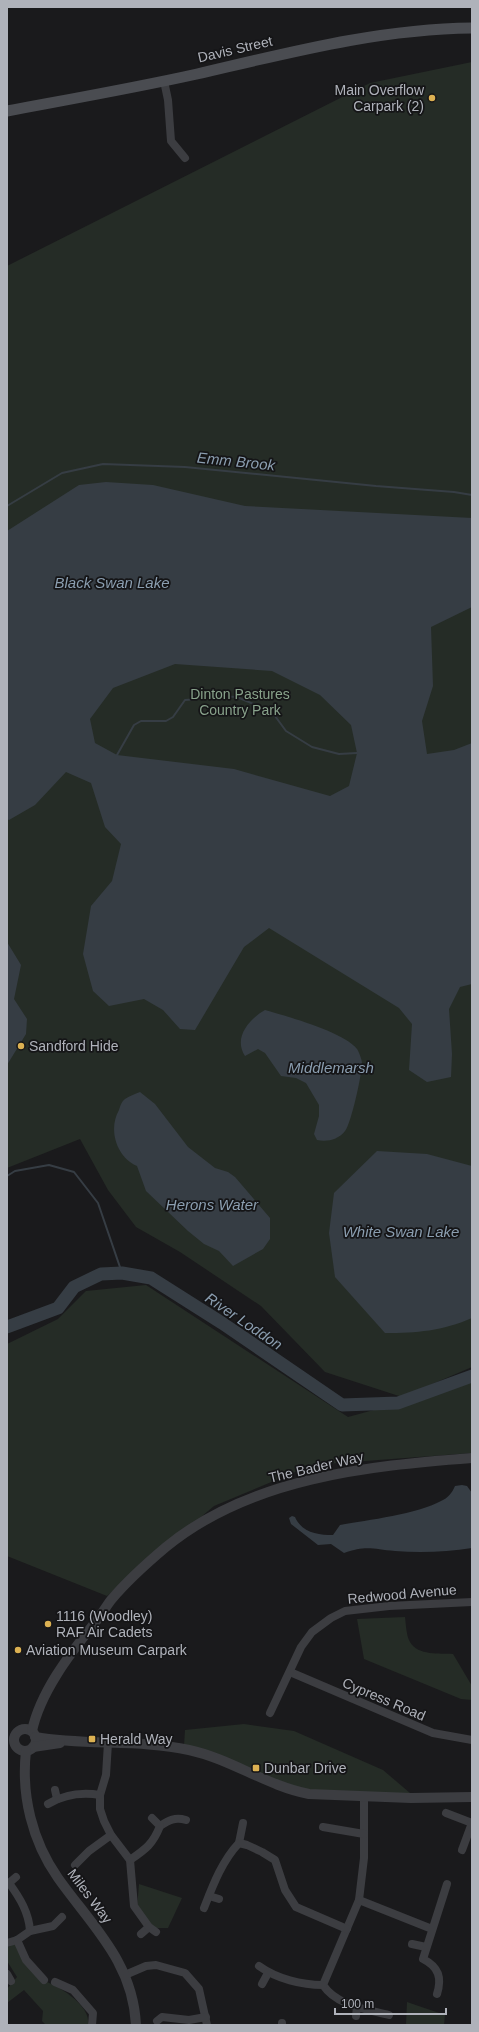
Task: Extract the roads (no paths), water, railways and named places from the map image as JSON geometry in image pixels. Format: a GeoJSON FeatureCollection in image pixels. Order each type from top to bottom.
{"type":"FeatureCollection","features":[{"type":"Feature","properties":{"kind":"main road","name":"Davis Street"},"geometry":{"type":"LineString","coordinates":[[7,110],[164,81],[318,45],[396,34],[472,28]]}},
{"type":"Feature","properties":{"kind":"street"},"geometry":{"type":"LineString","coordinates":[[164,81],[168,100],[171,141],[185,158]]}},
{"type":"Feature","properties":{"kind":"street","name":"The Bader Way"},"geometry":{"type":"LineString","coordinates":[[27,1732],[40,1705],[70,1656],[112,1599],[166,1547],[213,1515],[274,1490],[316,1479],[379,1468],[472,1458]]}},
{"type":"Feature","properties":{"kind":"street","name":"Redwood Avenue"},"geometry":{"type":"LineString","coordinates":[[270,1713],[301,1647],[312,1632],[331,1618],[345,1611],[389,1606],[472,1602]]}},
{"type":"Feature","properties":{"kind":"street","name":"Cypress Road"},"geometry":{"type":"LineString","coordinates":[[290,1672],[433,1733],[472,1740]]}},
{"type":"Feature","properties":{"kind":"street"},"geometry":{"type":"LineString","coordinates":[[7,1730],[27,1732],[67,1742]]}},
{"type":"Feature","properties":{"kind":"street"},"geometry":{"type":"LineString","coordinates":[[19,1745],[27,1732]]}},
{"type":"Feature","properties":{"kind":"street"},"geometry":{"type":"LineString","coordinates":[[19,1745],[14,1737],[27,1732]]}},
{"type":"Feature","properties":{"kind":"street"},"geometry":{"type":"LineString","coordinates":[[19,1745],[67,1742],[144,1744],[190,1750],[233,1765],[296,1792],[326,1796],[472,1797]]}},
{"type":"Feature","properties":{"kind":"street"},"geometry":{"type":"LineString","coordinates":[[108,1743],[106,1775],[100,1795],[100,1809],[111,1835],[130,1860],[134,1906],[149,1927],[156,1932]]}},
{"type":"Feature","properties":{"kind":"street","name":"Miles Way"},"geometry":{"type":"LineString","coordinates":[[19,1745],[28,1812],[41,1848],[57,1877],[105,1939],[125,1975],[132,1993],[136,2025]]}},
{"type":"Feature","properties":{"kind":"street"},"geometry":{"type":"LineString","coordinates":[[55,1790],[57,1799]]}},
{"type":"Feature","properties":{"kind":"street"},"geometry":{"type":"LineString","coordinates":[[48,1804],[57,1799],[74,1794],[100,1795]]}},
{"type":"Feature","properties":{"kind":"street"},"geometry":{"type":"LineString","coordinates":[[323,1985],[359,1900],[364,1858],[364,1796]]}},
{"type":"Feature","properties":{"kind":"street"},"geometry":{"type":"LineString","coordinates":[[446,1813],[472,1823],[462,1850]]}},
{"type":"Feature","properties":{"kind":"street"},"geometry":{"type":"LineString","coordinates":[[152,1818],[160,1826]]}},
{"type":"Feature","properties":{"kind":"street"},"geometry":{"type":"LineString","coordinates":[[130,1860],[144,1851],[154,1841],[160,1826],[170,1820],[179,1818],[186,1820]]}},
{"type":"Feature","properties":{"kind":"street"},"geometry":{"type":"LineString","coordinates":[[204,1908],[222,1867],[231,1851],[238,1843],[243,1823]]}},
{"type":"Feature","properties":{"kind":"street"},"geometry":{"type":"LineString","coordinates":[[323,1828],[364,1834]]}},
{"type":"Feature","properties":{"kind":"street"},"geometry":{"type":"LineString","coordinates":[[75,1866],[89,1851],[111,1835]]}},
{"type":"Feature","properties":{"kind":"street"},"geometry":{"type":"LineString","coordinates":[[238,1843],[247,1845],[275,1860],[285,1890],[296,1907],[347,1929]]}},
{"type":"Feature","properties":{"kind":"street"},"geometry":{"type":"LineString","coordinates":[[16,1877],[8,1883],[20,1898],[30,1920],[30,1932]]}},
{"type":"Feature","properties":{"kind":"street"},"geometry":{"type":"LineString","coordinates":[[437,1994],[440,1983],[439,1972],[431,1963],[423,1959],[447,1884]]}},
{"type":"Feature","properties":{"kind":"street"},"geometry":{"type":"LineString","coordinates":[[209,1896],[219,1899]]}},
{"type":"Feature","properties":{"kind":"street"},"geometry":{"type":"LineString","coordinates":[[359,1900],[432,1929]]}},
{"type":"Feature","properties":{"kind":"street"},"geometry":{"type":"LineString","coordinates":[[7,1943],[17,1940],[30,1932],[53,1926],[62,1917]]}},
{"type":"Feature","properties":{"kind":"street"},"geometry":{"type":"LineString","coordinates":[[141,1934],[149,1927]]}},
{"type":"Feature","properties":{"kind":"street"},"geometry":{"type":"LineString","coordinates":[[17,1940],[26,1960],[44,1980]]}},
{"type":"Feature","properties":{"kind":"street"},"geometry":{"type":"LineString","coordinates":[[412,1944],[426,1947]]}},
{"type":"Feature","properties":{"kind":"street"},"geometry":{"type":"LineString","coordinates":[[125,1975],[146,1966],[156,1965],[185,1973],[199,1989],[206,2021],[160,2017]]}},
{"type":"Feature","properties":{"kind":"street"},"geometry":{"type":"LineString","coordinates":[[259,1966],[268,1973],[310,1985],[323,1985]]}},
{"type":"Feature","properties":{"kind":"street"},"geometry":{"type":"LineString","coordinates":[[262,1984],[268,1973]]}},
{"type":"Feature","properties":{"kind":"street"},"geometry":{"type":"LineString","coordinates":[[55,1982],[75,1988],[93,2013],[92,2025]]}},
{"type":"Feature","properties":{"kind":"street"},"geometry":{"type":"LineString","coordinates":[[323,1985],[328,1991],[343,2002],[389,2015]]}},
{"type":"Feature","properties":{"kind":"street"},"geometry":{"type":"LineString","coordinates":[[356,2016],[357,2007]]}},
{"type":"Feature","properties":{"kind":"water","name":"Black Swan Lake"},"geometry":{"type":"Polygon","coordinates":[[[106,482],[153,485],[245,506],[472,518],[472,607],[431,627],[433,686],[422,721],[427,754],[454,750],[472,743],[472,984],[460,987],[449,1009],[452,1054],[451,1077],[427,1082],[409,1070],[412,1024],[399,1008],[269,928],[244,947],[195,1030],[180,1029],[163,1010],[144,999],[109,1006],[93,991],[83,954],[91,906],[112,881],[121,844],[105,827],[91,783],[66,772],[35,805],[9,820],[7,819],[7,531],[79,485],[106,482]],[[175,664],[113,688],[90,719],[95,743],[117,755],[234,769],[330,796],[349,786],[357,753],[351,725],[320,695],[272,671],[175,664]]]}},
{"type":"Feature","properties":{"kind":"water"},"geometry":{"type":"Polygon","coordinates":[[[7,942],[21,965],[14,999],[27,1019],[26,1034],[7,1065],[7,942]]]}},
{"type":"Feature","properties":{"kind":"water","name":"Middlemarsh"},"geometry":{"type":"Polygon","coordinates":[[[265,1010],[300,1020],[328,1031],[350,1043],[358,1050],[361,1058],[362,1069],[353,1109],[345,1131],[336,1138],[325,1141],[317,1140],[314,1134],[319,1116],[319,1105],[306,1083],[296,1078],[281,1076],[265,1053],[258,1049],[245,1056],[241,1042],[244,1030],[253,1018],[265,1010]]]}},
{"type":"Feature","properties":{"kind":"water","name":"Herons Water"},"geometry":{"type":"Polygon","coordinates":[[[140,1092],[155,1104],[188,1147],[215,1168],[228,1172],[235,1177],[270,1218],[270,1239],[263,1249],[233,1266],[219,1251],[204,1244],[188,1231],[146,1191],[137,1166],[124,1156],[119,1149],[114,1134],[116,1117],[122,1102],[132,1095],[140,1092]]]}},
{"type":"Feature","properties":{"kind":"water","name":"White Swan Lake"},"geometry":{"type":"Polygon","coordinates":[[[377,1151],[427,1154],[472,1166],[472,1318],[450,1326],[429,1330],[385,1333],[335,1277],[329,1233],[334,1193],[377,1151]]]}},
{"type":"Feature","properties":{"kind":"water"},"geometry":{"type":"Polygon","coordinates":[[[455,1486],[467,1486],[472,1493],[472,1548],[404,1552],[364,1548],[344,1553],[331,1544],[318,1545],[291,1524],[289,1518],[292,1516],[295,1517],[302,1527],[316,1534],[333,1535],[340,1525],[392,1516],[431,1506],[448,1497],[455,1486]]]}},
{"type":"Feature","properties":{"kind":"waterway","name":"Emm Brook"},"geometry":{"type":"LineString","coordinates":[[7,506],[62,473],[103,464],[185,467],[376,486],[454,492],[472,495]]}},
{"type":"Feature","properties":{"kind":"waterway"},"geometry":{"type":"LineString","coordinates":[[117,755],[134,725],[141,721],[166,721],[173,717],[185,700],[198,699],[212,691],[219,696],[237,697],[256,705],[275,716],[286,731],[312,747],[339,754],[357,753]]}},
{"type":"Feature","properties":{"kind":"waterway"},"geometry":{"type":"LineString","coordinates":[[7,1176],[15,1171],[49,1165],[74,1172],[98,1203],[122,1273]]}},
{"type":"Feature","properties":{"kind":"waterway","name":"River Loddon"},"geometry":{"type":"LineString","coordinates":[[7,1327],[58,1308],[74,1287],[101,1274],[122,1273],[151,1278],[222,1323],[342,1405],[398,1403],[472,1376]]}},
{"type":"Feature","properties":{"kind":"place","name":"Main Overflow Carpark (2)"},"geometry":{"type":"Point","coordinates":[432,98]}},
{"type":"Feature","properties":{"kind":"place","name":"Sandford Hide"},"geometry":{"type":"Point","coordinates":[21,1046]}},
{"type":"Feature","properties":{"kind":"place","name":"1116 (Woodley) RAF Air Cadets"},"geometry":{"type":"Point","coordinates":[48,1624]}},
{"type":"Feature","properties":{"kind":"place","name":"Aviation Museum Carpark"},"geometry":{"type":"Point","coordinates":[18,1650]}},
{"type":"Feature","properties":{"kind":"place","name":"Herald Way"},"geometry":{"type":"Point","coordinates":[92,1739]}},
{"type":"Feature","properties":{"kind":"place","name":"Dunbar Drive"},"geometry":{"type":"Point","coordinates":[256,1768]}},
{"type":"Feature","properties":{"kind":"park label","name":"Dinton Pastures Country Park"},"geometry":{"type":"Point","coordinates":[240,702]}}]}
